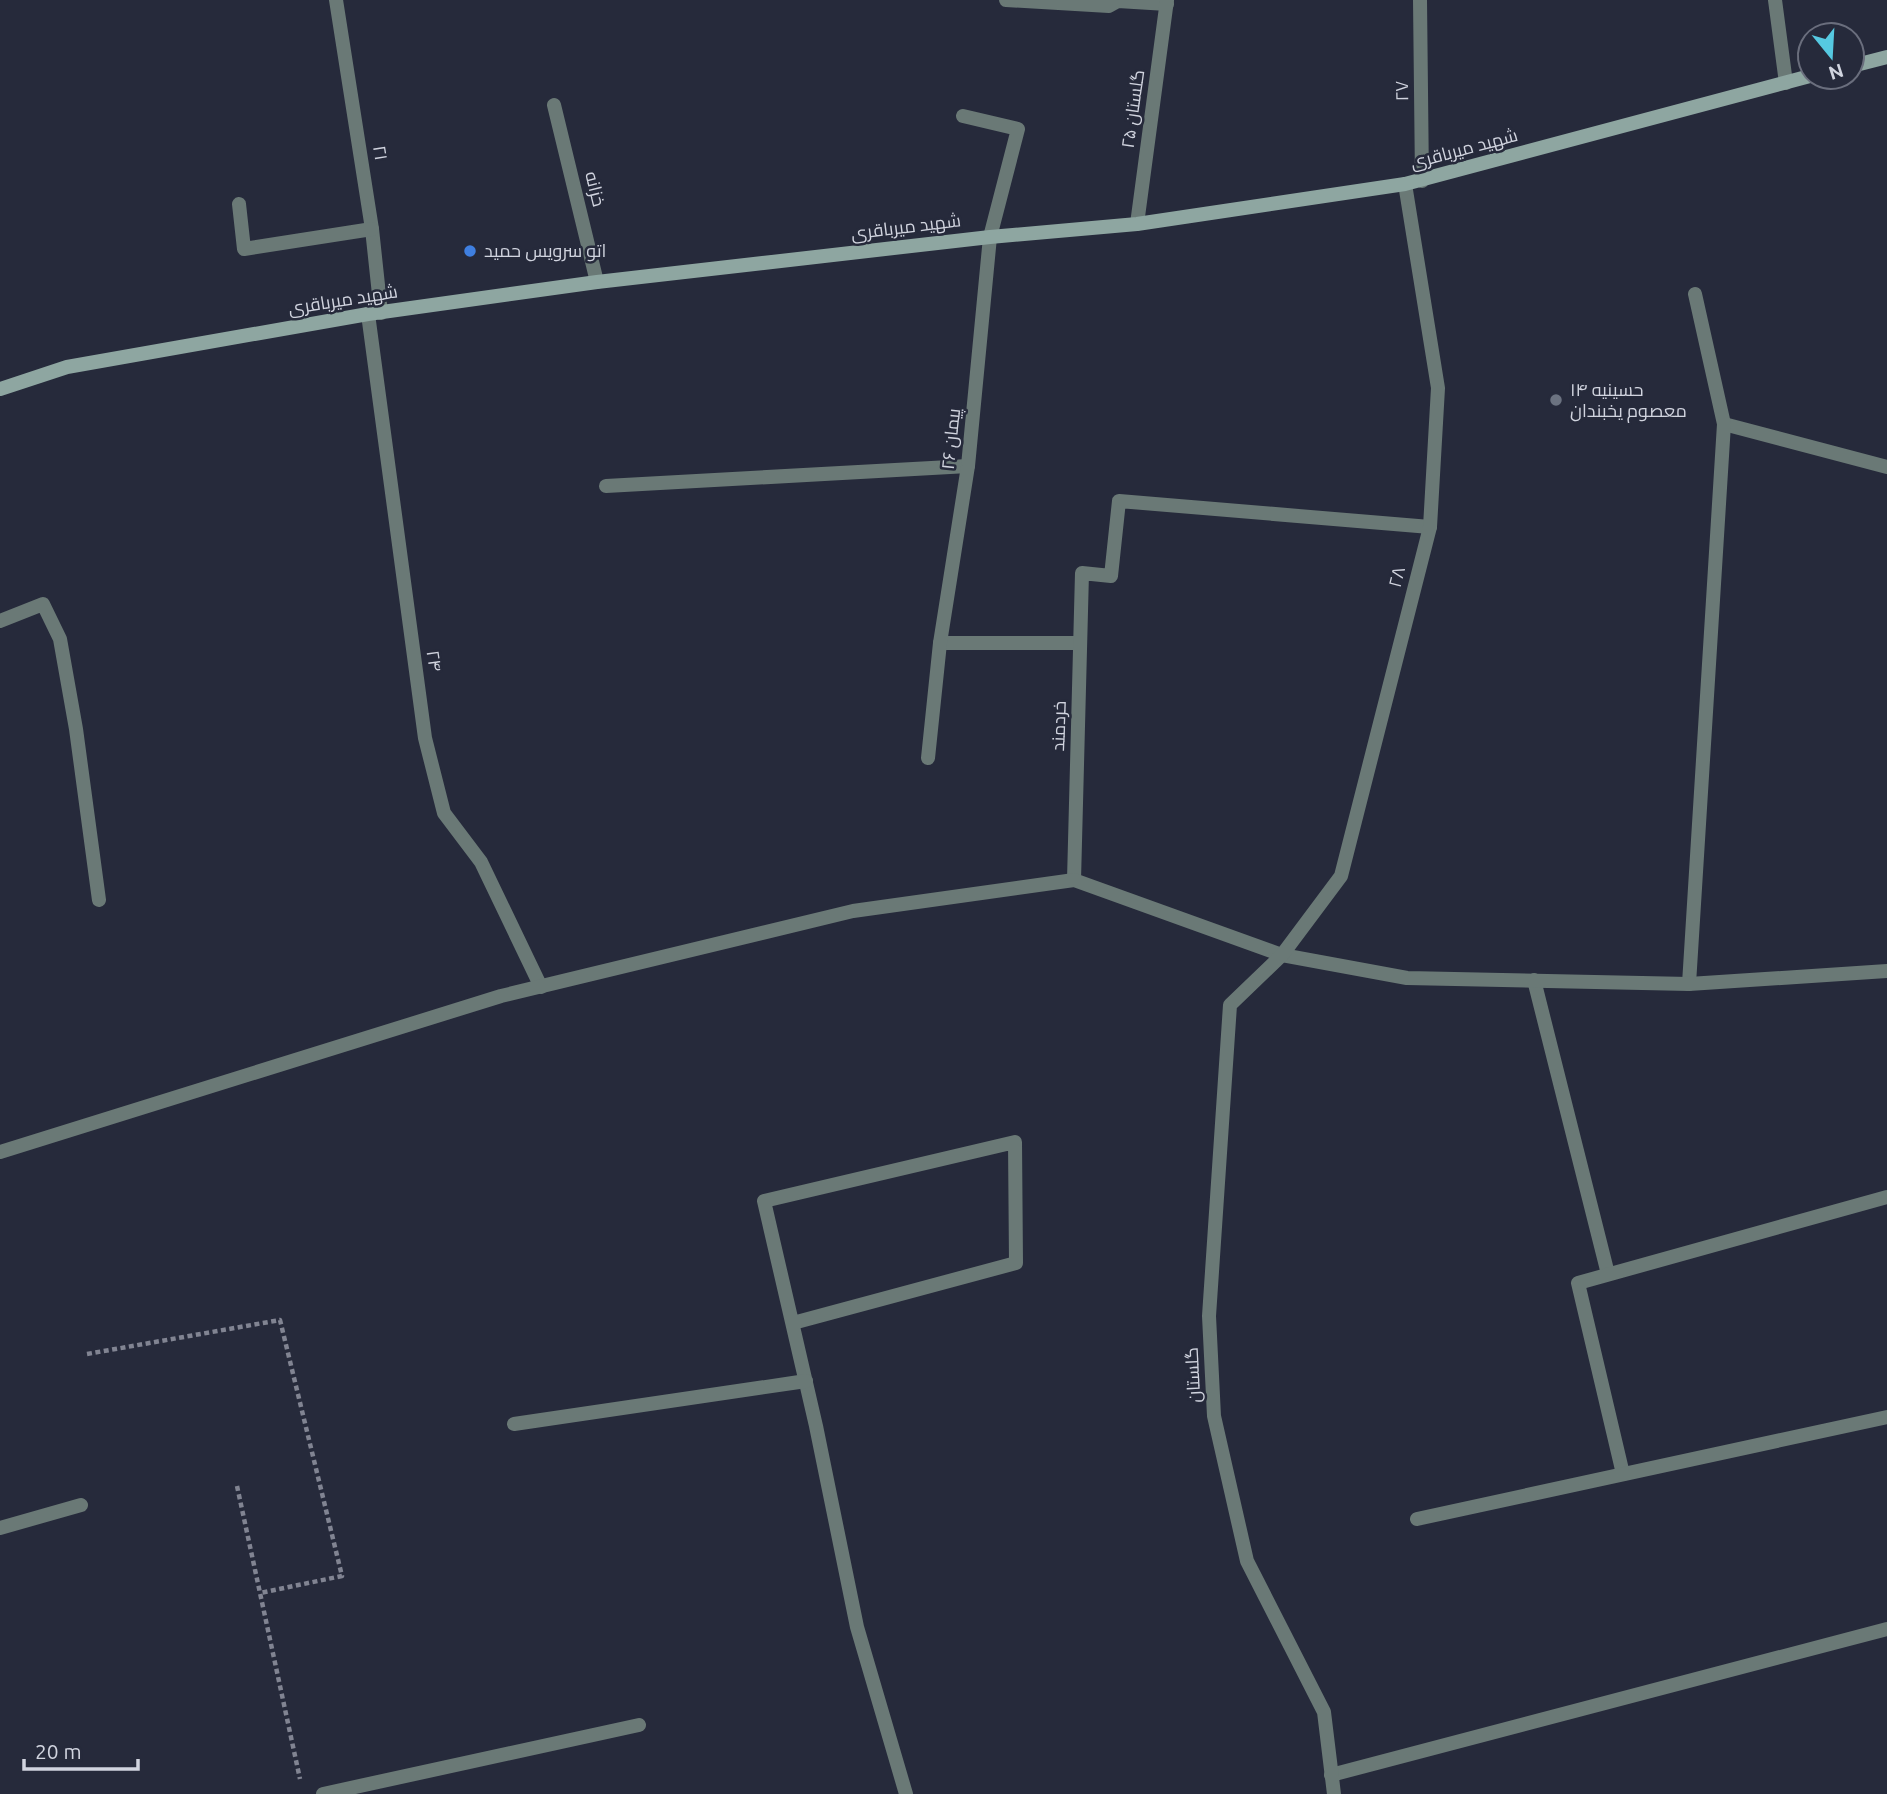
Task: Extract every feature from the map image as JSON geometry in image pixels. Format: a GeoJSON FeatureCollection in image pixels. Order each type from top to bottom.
{"type":"FeatureCollection","features":[{"type":"Feature","properties":{"kind":"main road"},"geometry":{"type":"LineString","coordinates":[[1866,62],[1887,57]]}},
{"type":"Feature","properties":{"kind":"main road","name":"شهید میرباقری"},"geometry":{"type":"LineString","coordinates":[[0,389],[67,368],[374,314],[597,282],[990,237],[1137,224],[1405,184],[1796,80]]}},
{"type":"Feature","properties":{"kind":"street","name":"۲۱"},"geometry":{"type":"LineString","coordinates":[[336,0],[372,229],[374,314]]}},
{"type":"Feature","properties":{"kind":"street"},"geometry":{"type":"LineString","coordinates":[[1006,0],[1109,6],[1118,1],[1167,2]]}},
{"type":"Feature","properties":{"kind":"street","name":"۲۷"},"geometry":{"type":"LineString","coordinates":[[1420,0],[1422,181]]}},
{"type":"Feature","properties":{"kind":"street"},"geometry":{"type":"LineString","coordinates":[[1775,0],[1786,83]]}},
{"type":"Feature","properties":{"kind":"street","name":"گلستان ۲۵"},"geometry":{"type":"LineString","coordinates":[[1137,224],[1167,2]]}},
{"type":"Feature","properties":{"kind":"street","name":"خزانه"},"geometry":{"type":"LineString","coordinates":[[554,105],[597,282]]}},
{"type":"Feature","properties":{"kind":"street","name":"پیمان ۲۶"},"geometry":{"type":"LineString","coordinates":[[928,758],[940,643],[968,466],[990,237],[1018,129],[963,116]]}},
{"type":"Feature","properties":{"kind":"street","name":"۲۸"},"geometry":{"type":"LineString","coordinates":[[1282,955],[1340,876],[1430,527],[1438,388],[1405,184]]}},
{"type":"Feature","properties":{"kind":"street"},"geometry":{"type":"LineString","coordinates":[[239,204],[244,249],[372,229]]}},
{"type":"Feature","properties":{"kind":"street"},"geometry":{"type":"LineString","coordinates":[[1689,984],[1724,424],[1695,294]]}},
{"type":"Feature","properties":{"kind":"street","name":"۲۴"},"geometry":{"type":"LineString","coordinates":[[374,314],[425,738],[444,813],[481,862],[541,987]]}},
{"type":"Feature","properties":{"kind":"street"},"geometry":{"type":"LineString","coordinates":[[1724,424],[1887,467]]}},
{"type":"Feature","properties":{"kind":"street"},"geometry":{"type":"LineString","coordinates":[[606,486],[968,466]]}},
{"type":"Feature","properties":{"kind":"street","name":"خردمند"},"geometry":{"type":"LineString","coordinates":[[1074,880],[1082,573],[1111,576],[1119,501],[1430,527]]}},
{"type":"Feature","properties":{"kind":"street"},"geometry":{"type":"LineString","coordinates":[[0,621],[43,604],[60,639],[76,729],[99,900]]}},
{"type":"Feature","properties":{"kind":"street"},"geometry":{"type":"LineString","coordinates":[[940,643],[1080,643]]}},
{"type":"Feature","properties":{"kind":"street"},"geometry":{"type":"LineString","coordinates":[[0,1152],[501,996],[853,911],[1074,880],[1282,955],[1407,978],[1689,984],[1887,971]]}},
{"type":"Feature","properties":{"kind":"street","name":"گلستان"},"geometry":{"type":"LineString","coordinates":[[1282,955],[1230,1005],[1209,1316],[1214,1416],[1247,1561],[1324,1712],[1334,1794]]}},
{"type":"Feature","properties":{"kind":"street"},"geometry":{"type":"LineString","coordinates":[[1534,980],[1608,1275]]}},
{"type":"Feature","properties":{"kind":"street"},"geometry":{"type":"LineString","coordinates":[[793,1323],[1016,1263],[1015,1142],[764,1200],[806,1381],[857,1627],[906,1794]]}},
{"type":"Feature","properties":{"kind":"street"},"geometry":{"type":"LineString","coordinates":[[1623,1474],[1578,1283],[1887,1197]]}},
{"type":"Feature","properties":{"kind":"street"},"geometry":{"type":"LineString","coordinates":[[514,1424],[806,1381]]}},
{"type":"Feature","properties":{"kind":"street"},"geometry":{"type":"LineString","coordinates":[[1416,1519],[1887,1417]]}},
{"type":"Feature","properties":{"kind":"street"},"geometry":{"type":"LineString","coordinates":[[0,1528],[81,1505]]}},
{"type":"Feature","properties":{"kind":"street"},"geometry":{"type":"LineString","coordinates":[[1331,1775],[1887,1629]]}},
{"type":"Feature","properties":{"kind":"street"},"geometry":{"type":"LineString","coordinates":[[323,1794],[639,1725]]}},
{"type":"Feature","properties":{"kind":"path"},"geometry":{"type":"LineString","coordinates":[[87,1354],[280,1320],[342,1576],[260,1593]]}},
{"type":"Feature","properties":{"kind":"path"},"geometry":{"type":"LineString","coordinates":[[237,1486],[300,1781]]}},
{"type":"Feature","properties":{"kind":"place","name":"اتو سرویس حمید"},"geometry":{"type":"Point","coordinates":[470,251]}},
{"type":"Feature","properties":{"kind":"place","name":"حسینیه ۱۴ معصوم یخبندان"},"geometry":{"type":"Point","coordinates":[1556,400]}}]}
